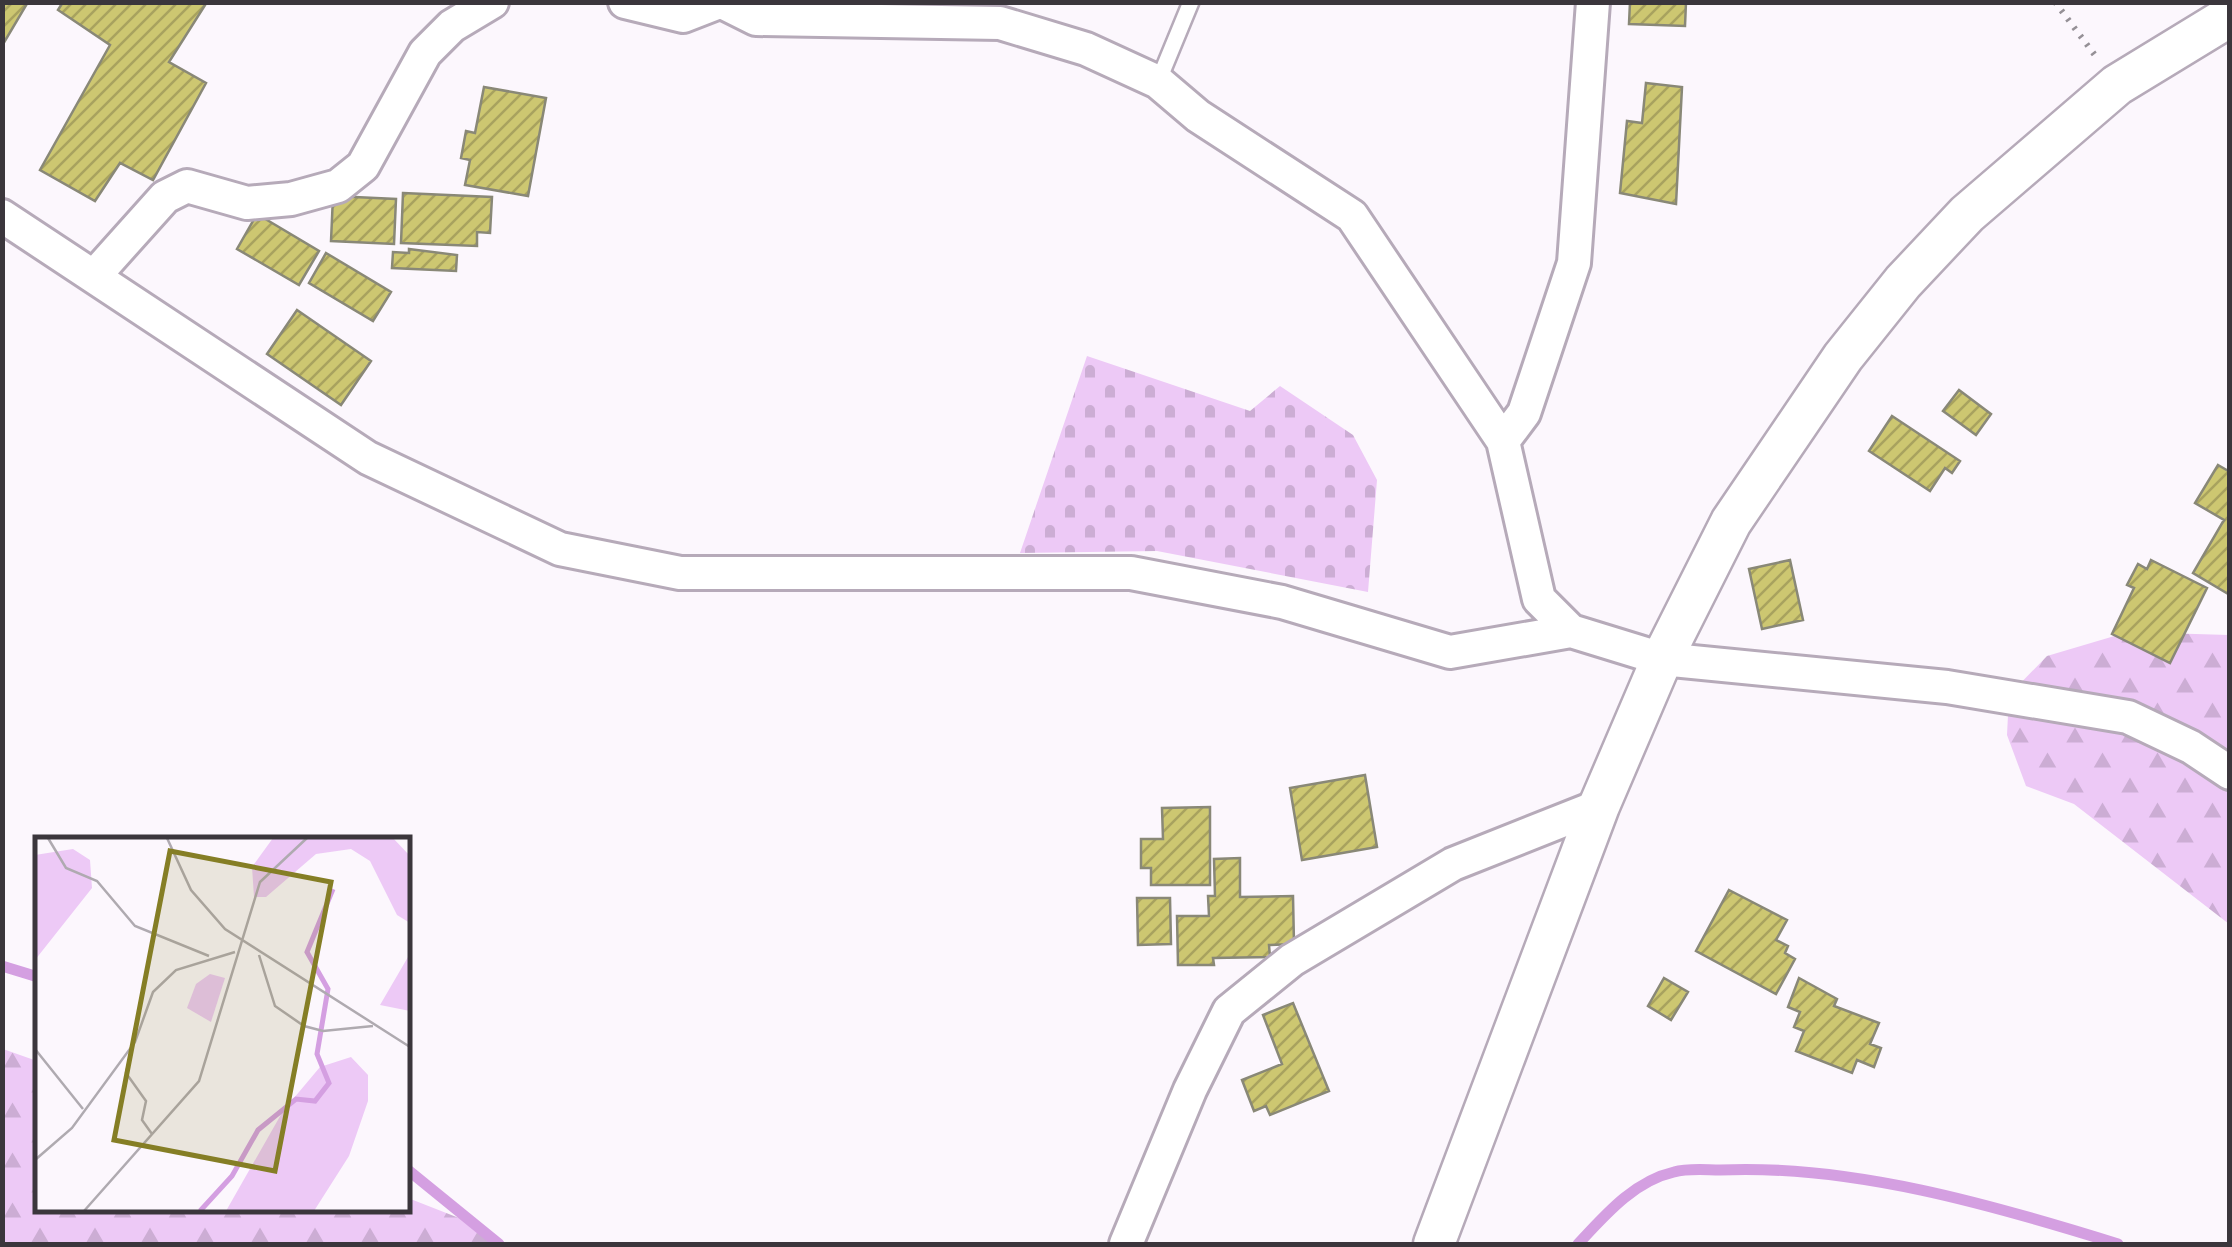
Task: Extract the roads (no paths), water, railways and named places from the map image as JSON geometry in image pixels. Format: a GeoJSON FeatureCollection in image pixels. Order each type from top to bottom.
{"type":"FeatureCollection","features":[{"type":"Feature","properties":{"kind":"street"},"geometry":{"type":"LineString","coordinates":[[96,274],[165,196],[187,186],[248,203],[291,198],[338,186],[363,166],[425,53],[452,26],[492,2]]}},
{"type":"Feature","properties":{"kind":"street"},"geometry":{"type":"LineString","coordinates":[[625,2],[683,16],[721,2],[756,20],[1000,23],[1086,49],[1158,82],[1198,116],[1352,216],[1504,441],[1538,599],[1571,631],[1662,660],[1948,687],[2128,717],[2192,746],[2230,773]]}},
{"type":"Feature","properties":{"kind":"street"},"geometry":{"type":"LineString","coordinates":[[1504,441],[1524,413],[1574,263],[1593,2]]}},
{"type":"Feature","properties":{"kind":"street"},"geometry":{"type":"LineString","coordinates":[[1434,1244],[1599,806],[1662,660],[1731,522],[1843,356],[1903,282],[1967,214],[2117,84],[2230,16]]}},
{"type":"Feature","properties":{"kind":"street"},"geometry":{"type":"LineString","coordinates":[[2,216],[96,274],[368,458],[560,549],[680,573],[1131,573],[1282,602],[1450,652],[1571,631]]}},
{"type":"Feature","properties":{"kind":"street"},"geometry":{"type":"LineString","coordinates":[[1126,1244],[1190,1090],[1229,1010],[1292,960],[1453,864],[1599,806]]}},
{"type":"Feature","properties":{"kind":"lane"},"geometry":{"type":"LineString","coordinates":[[1158,82],[1191,2]]}},
{"type":"Feature","properties":{"kind":"waterway"},"geometry":{"type":"LineString","coordinates":[[2,966],[35,976]]}},
{"type":"Feature","properties":{"kind":"waterway"},"geometry":{"type":"LineString","coordinates":[[1578,1244],[1621,1200],[1659,1176],[1685,1170],[1770,1170],[1871,1180],[1972,1202],[2118,1244]]}},
{"type":"Feature","properties":{"kind":"waterway"},"geometry":{"type":"LineString","coordinates":[[410,1172],[499,1244]]}}]}
